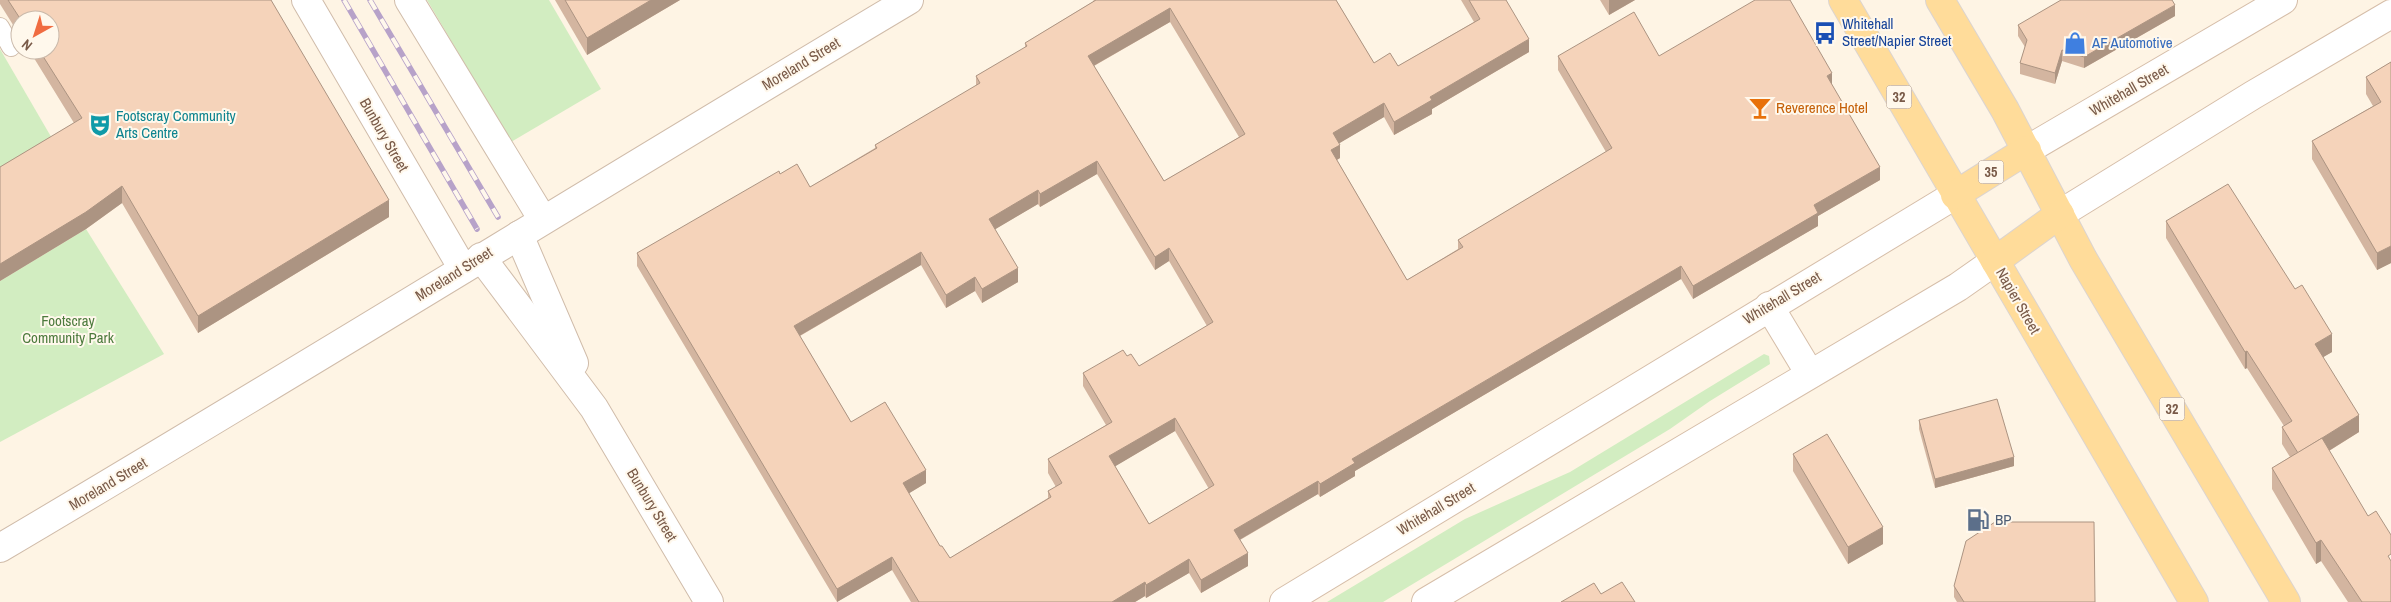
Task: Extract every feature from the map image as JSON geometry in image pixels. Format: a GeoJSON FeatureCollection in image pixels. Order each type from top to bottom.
{"type":"FeatureCollection","features":[{"type":"Feature","properties":{"kind":"main road","name":"Napier Street"},"geometry":{"type":"LineString","coordinates":[[1843,0],[2194,602]]}},
{"type":"Feature","properties":{"kind":"main road","name":"32"},"geometry":{"type":"LineString","coordinates":[[1940,0],[2027,150],[2083,259],[2286,602]]}},
{"type":"Feature","properties":{"kind":"main road","name":"Whitehall Street"},"geometry":{"type":"LineString","coordinates":[[1955,195],[2027,150]]}},
{"type":"Feature","properties":{"kind":"main road"},"geometry":{"type":"LineString","coordinates":[[1995,261],[2060,214]]}},
{"type":"Feature","properties":{"kind":"street","name":"Bunbury Street"},"geometry":{"type":"LineString","coordinates":[[306,0],[472,263],[594,408]]}},
{"type":"Feature","properties":{"kind":"street"},"geometry":{"type":"LineString","coordinates":[[409,0],[543,220]]}},
{"type":"Feature","properties":{"kind":"street","name":"Moreland Street"},"geometry":{"type":"LineString","coordinates":[[0,548],[229,413],[519,234],[909,0]]}},
{"type":"Feature","properties":{"kind":"street","name":"Whitehall Street"},"geometry":{"type":"LineString","coordinates":[[2027,150],[2283,0]]}},
{"type":"Feature","properties":{"kind":"street"},"geometry":{"type":"LineString","coordinates":[[2060,214],[2252,96],[2391,14]]}},
{"type":"Feature","properties":{"kind":"street","name":"Whitehall Street"},"geometry":{"type":"LineString","coordinates":[[1284,602],[1769,306],[1955,195]]}},
{"type":"Feature","properties":{"kind":"street","name":"Bunbury Street"},"geometry":{"type":"LineString","coordinates":[[519,234],[594,408],[710,602]]}},
{"type":"Feature","properties":{"kind":"street"},"geometry":{"type":"LineString","coordinates":[[1426,602],[1958,287],[1995,261]]}},
{"type":"Feature","properties":{"kind":"street"},"geometry":{"type":"LineString","coordinates":[[1769,306],[1810,374]]}},
{"type":"Feature","properties":{"kind":"lane"},"geometry":{"type":"LineString","coordinates":[[0,27],[10,44]]}},
{"type":"Feature","properties":{"kind":"green space"},"geometry":{"type":"Polygon","coordinates":[[[427,0],[549,0],[601,89],[511,142],[427,0]]]}},
{"type":"Feature","properties":{"kind":"green space"},"geometry":{"type":"Polygon","coordinates":[[[0,49],[57,147],[0,183],[0,49]]]}},
{"type":"Feature","properties":{"kind":"green space","name":"Footscray Community Park"},"geometry":{"type":"Polygon","coordinates":[[[86,229],[164,354],[0,442],[0,281],[86,229]]]}},
{"type":"Feature","properties":{"kind":"green space"},"geometry":{"type":"Polygon","coordinates":[[[1764,354],[1769,356],[1770,364],[1710,401],[1670,429],[1383,602],[1327,602],[1465,519],[1570,472],[1764,354]]]}},
{"type":"Feature","properties":{"kind":"building"},"geometry":{"type":"Polygon","coordinates":[[[8,0],[271,0],[389,200],[198,316],[122,186],[86,212],[0,264],[0,167],[82,118],[45,60],[60,60],[60,10],[14,10],[8,0]]]}},
{"type":"Feature","properties":{"kind":"building"},"geometry":{"type":"Polygon","coordinates":[[[565,0],[651,0],[587,38],[565,0]]]}},
{"type":"Feature","properties":{"kind":"building"},"geometry":{"type":"Polygon","coordinates":[[[1096,0],[1336,0],[1374,63],[1390,53],[1398,66],[1480,19],[1469,0],[1506,0],[1529,39],[1430,97],[1432,100],[1394,122],[1384,103],[1333,133],[1340,145],[1331,150],[1407,280],[1463,247],[1458,240],[1612,148],[1558,56],[1634,12],[1659,56],[1755,0],[1790,0],[1832,73],[1827,76],[1880,167],[1814,205],[1818,213],[1693,286],[1681,266],[1352,459],[1355,463],[1320,484],[1318,481],[1234,530],[1248,553],[1201,580],[1189,559],[1146,585],[1145,582],[1112,602],[919,602],[892,557],[837,589],[637,253],[779,171],[780,174],[797,164],[810,187],[877,148],[875,145],[980,83],[976,76],[1027,46],[1025,43],[1096,0]],[[1170,8],[1088,56],[1164,181],[1245,134],[1170,8]],[[1097,161],[1040,194],[1038,190],[989,219],[1018,268],[982,289],[975,277],[946,295],[921,252],[794,326],[851,422],[885,402],[926,470],[903,483],[940,546],[942,546],[950,558],[1051,497],[1048,491],[1062,483],[1048,459],[1112,422],[1083,373],[1123,350],[1127,356],[1131,354],[1139,366],[1213,322],[1169,248],[1155,257],[1097,161]],[[1175,418],[1109,456],[1149,524],[1214,485],[1175,418]]]}},
{"type":"Feature","properties":{"kind":"building","name":"AF Automotive"},"geometry":{"type":"Polygon","coordinates":[[[2061,0],[2172,0],[2175,5],[2084,57],[2062,50],[2055,73],[2020,63],[2027,40],[2018,25],[2061,0]]]}},
{"type":"Feature","properties":{"kind":"building"},"geometry":{"type":"Polygon","coordinates":[[[2391,62],[2391,246],[2377,253],[2312,141],[2381,102],[2366,77],[2391,62]]]}},
{"type":"Feature","properties":{"kind":"building"},"geometry":{"type":"Polygon","coordinates":[[[2228,184],[2295,289],[2302,285],[2332,334],[2315,344],[2359,415],[2298,453],[2282,427],[2292,421],[2247,351],[2245,352],[2166,221],[2228,184]]]}},
{"type":"Feature","properties":{"kind":"building"},"geometry":{"type":"Polygon","coordinates":[[[1997,399],[2014,457],[1935,479],[1919,420],[1997,399]]]}},
{"type":"Feature","properties":{"kind":"building"},"geometry":{"type":"Polygon","coordinates":[[[1827,434],[1883,527],[1848,547],[1793,454],[1827,434]]]}},
{"type":"Feature","properties":{"kind":"building"},"geometry":{"type":"Polygon","coordinates":[[[2322,438],[2368,516],[2376,511],[2391,535],[2391,554],[2388,556],[2391,561],[2391,602],[2362,602],[2321,540],[2316,543],[2272,468],[2322,438]]]}},
{"type":"Feature","properties":{"kind":"building"},"geometry":{"type":"Polygon","coordinates":[[[1995,522],[2094,522],[2095,602],[1964,602],[1954,586],[1966,541],[1995,522]]]}},
{"type":"Feature","properties":{"kind":"building"},"geometry":{"type":"Polygon","coordinates":[[[1622,582],[1635,602],[1561,602],[1594,583],[1601,594],[1622,582]]]}},
{"type":"Feature","properties":{"kind":"railway"},"geometry":{"type":"LineString","coordinates":[[344,0],[477,229]]}},
{"type":"Feature","properties":{"kind":"railway"},"geometry":{"type":"LineString","coordinates":[[370,0],[498,217]]}},
{"type":"Feature","properties":{"kind":"place","name":"Whitehall Street/Napier Street"},"geometry":{"type":"Point","coordinates":[1825,33]}},
{"type":"Feature","properties":{"kind":"place","name":"AF Automotive"},"geometry":{"type":"Point","coordinates":[2075,43]}},
{"type":"Feature","properties":{"kind":"place","name":"Reverence Hotel"},"geometry":{"type":"Point","coordinates":[1760,108]}},
{"type":"Feature","properties":{"kind":"place","name":"Footscray Community Arts Centre"},"geometry":{"type":"Point","coordinates":[100,125]}},
{"type":"Feature","properties":{"kind":"place","name":"BP"},"geometry":{"type":"Point","coordinates":[1978,520]}}]}
